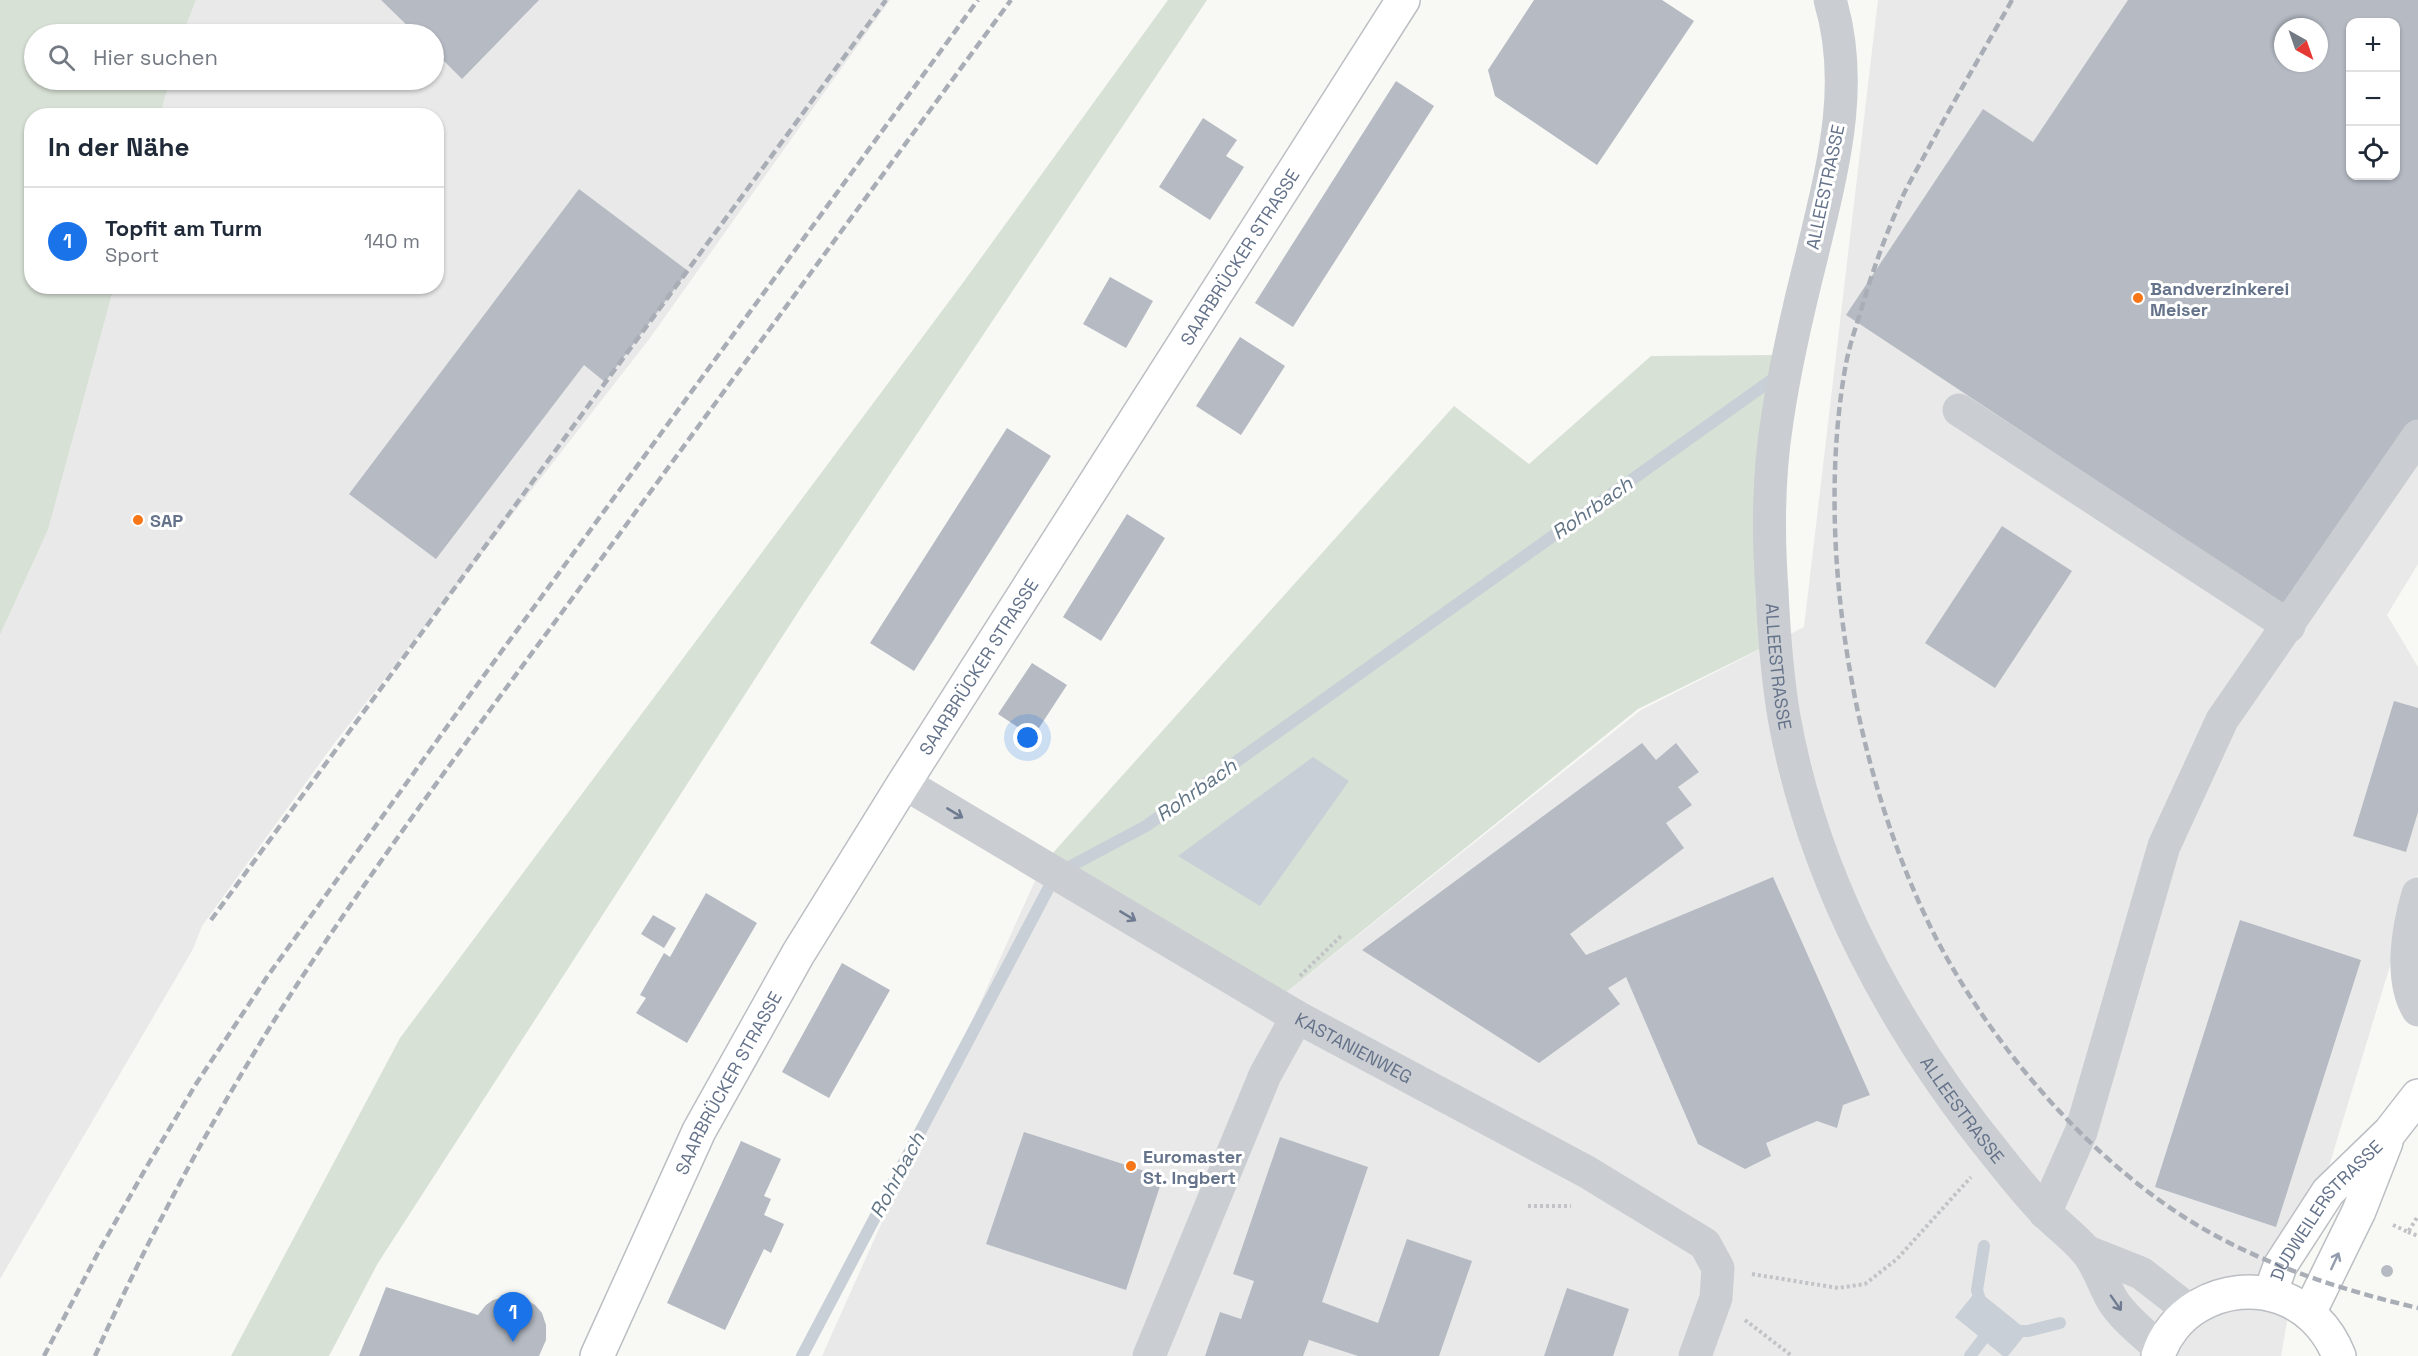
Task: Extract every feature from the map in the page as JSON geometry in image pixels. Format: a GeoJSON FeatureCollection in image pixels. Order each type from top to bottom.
{"type":"FeatureCollection","features":[{"type":"Feature","properties":{"kind":"main road","name":"SAARBRÜCKER STRASSE"},"geometry":{"type":"LineString","coordinates":[[597,1356],[699,1131],[737,1059],[798,954],[904,783],[1403,0]]}},
{"type":"Feature","properties":{"kind":"main road","name":"DUDWEILERSTRASSE"},"geometry":{"type":"LineString","coordinates":[[2270,1294],[2280,1266],[2328,1192],[2390,1132],[2418,1096]]}},
{"type":"Feature","properties":{"kind":"main road","name":"DUDWEILERSTRASSE"},"geometry":{"type":"LineString","coordinates":[[2309,1313],[2359,1210],[2390,1132]]}},
{"type":"Feature","properties":{"kind":"main road","name":"DUDWEILERSTRASSE"},"geometry":{"type":"LineString","coordinates":[[2159,1352],[2178,1321],[2190,1311],[2208,1300],[2228,1293],[2249,1291],[2270,1294],[2291,1302],[2309,1313],[2323,1327],[2338,1356]]}},
{"type":"Feature","properties":{"kind":"street","name":"ALLEESTRASSE"},"geometry":{"type":"LineString","coordinates":[[1830,0],[1839,31],[1842,73],[1840,117],[1829,182],[1803,290],[1776,423],[1770,497],[1770,560],[1774,630],[1784,716],[1799,784],[1818,848],[1847,917],[1881,982],[1924,1055],[1998,1157],[2045,1213],[2088,1252],[2141,1273],[2190,1311]]}},
{"type":"Feature","properties":{"kind":"street"},"geometry":{"type":"LineString","coordinates":[[1959,410],[2289,626]]}},
{"type":"Feature","properties":{"kind":"street"},"geometry":{"type":"LineString","coordinates":[[2045,1213],[2081,1132],[2164,846],[2222,720],[2418,436]]}},
{"type":"Feature","properties":{"kind":"street","name":"KASTANIENWEG"},"geometry":{"type":"LineString","coordinates":[[904,783],[1275,1003],[1587,1172],[1705,1244],[1717,1283]]}},
{"type":"Feature","properties":{"kind":"street"},"geometry":{"type":"LineString","coordinates":[[2418,894],[2409,923],[2408,965],[2411,999],[2418,1010]]}},
{"type":"Feature","properties":{"kind":"street"},"geometry":{"type":"LineString","coordinates":[[1149,1356],[1265,1075],[1275,1003]]}},
{"type":"Feature","properties":{"kind":"street","name":"ALLEESTRASSE"},"geometry":{"type":"LineString","coordinates":[[2088,1252],[2115,1305],[2159,1352]]}},
{"type":"Feature","properties":{"kind":"street"},"geometry":{"type":"LineString","coordinates":[[1695,1356],[1717,1283]]}},
{"type":"Feature","properties":{"kind":"path"},"geometry":{"type":"LineString","coordinates":[[1275,1003],[1342,935]]}},
{"type":"Feature","properties":{"kind":"path"},"geometry":{"type":"LineString","coordinates":[[1717,1283],[1838,1288],[1865,1284],[1897,1259],[1965,1181],[1998,1157]]}},
{"type":"Feature","properties":{"kind":"path"},"geometry":{"type":"LineString","coordinates":[[1528,1206],[1575,1206]]}},
{"type":"Feature","properties":{"kind":"path"},"geometry":{"type":"LineString","coordinates":[[2408,1232],[2418,1236]]}},
{"type":"Feature","properties":{"kind":"path"},"geometry":{"type":"LineString","coordinates":[[1717,1283],[1792,1356]]}},
{"type":"Feature","properties":{"kind":"shaded area"},"geometry":{"type":"Polygon","coordinates":[[[0,0],[196,0],[187,24],[24,24],[24,90],[167,90],[162,108],[24,108],[24,294],[112,294],[48,530],[0,635],[0,0]]]}},
{"type":"Feature","properties":{"kind":"shaded area"},"geometry":{"type":"Polygon","coordinates":[[[196,0],[890,0],[650,338],[333,745],[202,926],[193,949],[0,1279],[0,635],[48,530],[112,294],[444,294],[444,108],[162,108],[167,90],[444,90],[444,24],[187,24],[196,0]]]}},
{"type":"Feature","properties":{"kind":"shaded area"},"geometry":{"type":"Polygon","coordinates":[[[1168,0],[1207,0],[804,603],[378,1263],[329,1356],[231,1356],[400,1038],[962,284],[1168,0]]]}},
{"type":"Feature","properties":{"kind":"shaded area"},"geometry":{"type":"Polygon","coordinates":[[[1878,0],[2418,0],[2418,564],[2387,615],[2418,667],[2418,874],[2294,1281],[2281,1356],[822,1356],[1042,865],[1274,1002],[1641,710],[1804,627],[1878,0]]]}},
{"type":"Feature","properties":{"kind":"shaded area"},"geometry":{"type":"Polygon","coordinates":[[[1782,355],[1772,643],[1638,709],[1274,1002],[1042,865],[1454,406],[1529,464],[1651,356],[1782,355]]]}},
{"type":"Feature","properties":{"kind":"shaded area"},"geometry":{"type":"Polygon","coordinates":[[[1313,757],[1349,781],[1260,906],[1178,856],[1313,757]]]}},
{"type":"Feature","properties":{"kind":"shaded area"},"geometry":{"type":"Polygon","coordinates":[[[1977,1290],[2028,1331],[2008,1356],[2003,1356],[1955,1317],[1977,1290]]]}},
{"type":"Feature","properties":{"kind":"building"},"geometry":{"type":"Polygon","coordinates":[[[381,0],[539,0],[462,79],[444,61],[444,24],[406,24],[381,0]]]}},
{"type":"Feature","properties":{"kind":"building"},"geometry":{"type":"Polygon","coordinates":[[[1534,0],[1662,0],[1694,21],[1597,165],[1495,96],[1488,70],[1534,0]]]}},
{"type":"Feature","properties":{"kind":"building","name":"Bandverzinkerei Meiser"},"geometry":{"type":"Polygon","coordinates":[[[2128,0],[2418,0],[2418,420],[2292,610],[1846,315],[1983,109],[2033,142],[2128,0]]]}},
{"type":"Feature","properties":{"kind":"building"},"geometry":{"type":"Polygon","coordinates":[[[1396,81],[1434,106],[1293,327],[1255,303],[1396,81]]]}},
{"type":"Feature","properties":{"kind":"building"},"geometry":{"type":"Polygon","coordinates":[[[1203,118],[1237,140],[1226,156],[1244,167],[1210,220],[1159,187],[1203,118]]]}},
{"type":"Feature","properties":{"kind":"building"},"geometry":{"type":"Polygon","coordinates":[[[579,189],[688,271],[605,382],[584,365],[436,559],[349,494],[579,189]]]}},
{"type":"Feature","properties":{"kind":"building"},"geometry":{"type":"Polygon","coordinates":[[[1110,277],[1153,301],[1126,348],[1083,324],[1110,277]]]}},
{"type":"Feature","properties":{"kind":"building"},"geometry":{"type":"Polygon","coordinates":[[[1240,337],[1285,366],[1241,435],[1196,406],[1240,337]]]}},
{"type":"Feature","properties":{"kind":"building"},"geometry":{"type":"Polygon","coordinates":[[[1007,428],[1051,456],[914,671],[870,643],[1007,428]]]}},
{"type":"Feature","properties":{"kind":"building"},"geometry":{"type":"Polygon","coordinates":[[[1127,514],[1165,538],[1101,641],[1063,617],[1127,514]]]}},
{"type":"Feature","properties":{"kind":"building"},"geometry":{"type":"Polygon","coordinates":[[[2002,526],[2072,571],[1995,688],[1925,643],[2002,526]]]}},
{"type":"Feature","properties":{"kind":"building"},"geometry":{"type":"Polygon","coordinates":[[[1032,663],[1067,685],[1033,737],[998,714],[1032,663]]]}},
{"type":"Feature","properties":{"kind":"building"},"geometry":{"type":"Polygon","coordinates":[[[2394,701],[2418,708],[2418,812],[2406,852],[2353,836],[2394,701]]]}},
{"type":"Feature","properties":{"kind":"building"},"geometry":{"type":"Polygon","coordinates":[[[1642,743],[1656,760],[1676,743],[1699,772],[1678,787],[1692,805],[1666,823],[1684,848],[1570,934],[1586,955],[1773,877],[1870,1095],[1843,1105],[1837,1128],[1817,1121],[1766,1143],[1771,1156],[1745,1169],[1698,1144],[1626,977],[1608,988],[1620,1004],[1539,1063],[1362,950],[1642,743]]]}},
{"type":"Feature","properties":{"kind":"building"},"geometry":{"type":"Polygon","coordinates":[[[706,893],[757,923],[687,1043],[636,1013],[646,998],[640,995],[664,953],[670,957],[706,893]]]}},
{"type":"Feature","properties":{"kind":"building"},"geometry":{"type":"Polygon","coordinates":[[[653,915],[676,928],[664,948],[641,934],[653,915]]]}},
{"type":"Feature","properties":{"kind":"building"},"geometry":{"type":"Polygon","coordinates":[[[2240,920],[2361,960],[2276,1227],[2155,1187],[2240,920]]]}},
{"type":"Feature","properties":{"kind":"building"},"geometry":{"type":"Polygon","coordinates":[[[842,963],[890,990],[829,1098],[782,1072],[842,963]]]}},
{"type":"Feature","properties":{"kind":"building"},"geometry":{"type":"Polygon","coordinates":[[[1024,1132],[1163,1177],[1126,1290],[986,1244],[1024,1132]]]}},
{"type":"Feature","properties":{"kind":"building"},"geometry":{"type":"Polygon","coordinates":[[[1280,1137],[1368,1167],[1322,1302],[1378,1323],[1407,1239],[1472,1261],[1439,1356],[1358,1356],[1309,1340],[1303,1356],[1205,1356],[1220,1312],[1241,1319],[1254,1281],[1233,1274],[1280,1137]]]}},
{"type":"Feature","properties":{"kind":"building"},"geometry":{"type":"Polygon","coordinates":[[[741,1141],[781,1159],[764,1196],[771,1199],[764,1215],[784,1224],[771,1253],[764,1249],[725,1330],[667,1303],[741,1141]]]}},
{"type":"Feature","properties":{"kind":"building"},"geometry":{"type":"Polygon","coordinates":[[[2387,1265],[2393,1271],[2387,1277],[2381,1271],[2387,1265]]]}},
{"type":"Feature","properties":{"kind":"building"},"geometry":{"type":"Polygon","coordinates":[[[386,1287],[478,1315],[493,1300],[510,1296],[525,1299],[542,1313],[546,1325],[546,1340],[539,1356],[359,1356],[386,1287]]]}},
{"type":"Feature","properties":{"kind":"building"},"geometry":{"type":"Polygon","coordinates":[[[1567,1288],[1629,1309],[1613,1356],[1544,1356],[1567,1288]]]}},
{"type":"Feature","properties":{"kind":"waterway","name":"Rohrbach"},"geometry":{"type":"LineString","coordinates":[[802,1356],[1056,874],[1146,826],[1773,379]]}},
{"type":"Feature","properties":{"kind":"waterway"},"geometry":{"type":"LineString","coordinates":[[1981,1304],[1977,1290],[1984,1246]]}},
{"type":"Feature","properties":{"kind":"waterway"},"geometry":{"type":"LineString","coordinates":[[2014,1331],[2028,1331],[2060,1323]]}},
{"type":"Feature","properties":{"kind":"waterway"},"geometry":{"type":"LineString","coordinates":[[1970,1356],[1989,1331]]}},
{"type":"Feature","properties":{"kind":"railway"},"geometry":{"type":"LineString","coordinates":[[211,920],[886,0]]}},
{"type":"Feature","properties":{"kind":"railway"},"geometry":{"type":"LineString","coordinates":[[44,1356],[100,1249],[146,1168],[196,1084],[267,977],[477,685],[978,0]]}},
{"type":"Feature","properties":{"kind":"railway"},"geometry":{"type":"LineString","coordinates":[[95,1356],[116,1309],[186,1171],[264,1037],[323,945],[458,753],[1011,0]]}},
{"type":"Feature","properties":{"kind":"railway"},"geometry":{"type":"LineString","coordinates":[[2012,0],[1901,200],[1872,274],[1845,369],[1837,438],[1835,511],[1839,586],[1848,661],[1863,735],[1883,808],[1908,876],[1937,940],[1960,980],[2013,1057],[2076,1129],[2147,1191],[2184,1217],[2239,1248],[2327,1283],[2418,1308]]}},
{"type":"Feature","properties":{"kind":"place","name":"Bandverzinkerei Meiser"},"geometry":{"type":"Point","coordinates":[2138,298]}},
{"type":"Feature","properties":{"kind":"place","name":"SAP"},"geometry":{"type":"Point","coordinates":[138,520]}},
{"type":"Feature","properties":{"kind":"place","name":"Euromaster St. Ingbert"},"geometry":{"type":"Point","coordinates":[1131,1166]}},
{"type":"Feature","properties":{"kind":"place","name":"Topfit am Turm"},"geometry":{"type":"Point","coordinates":[513,1342]}}]}
